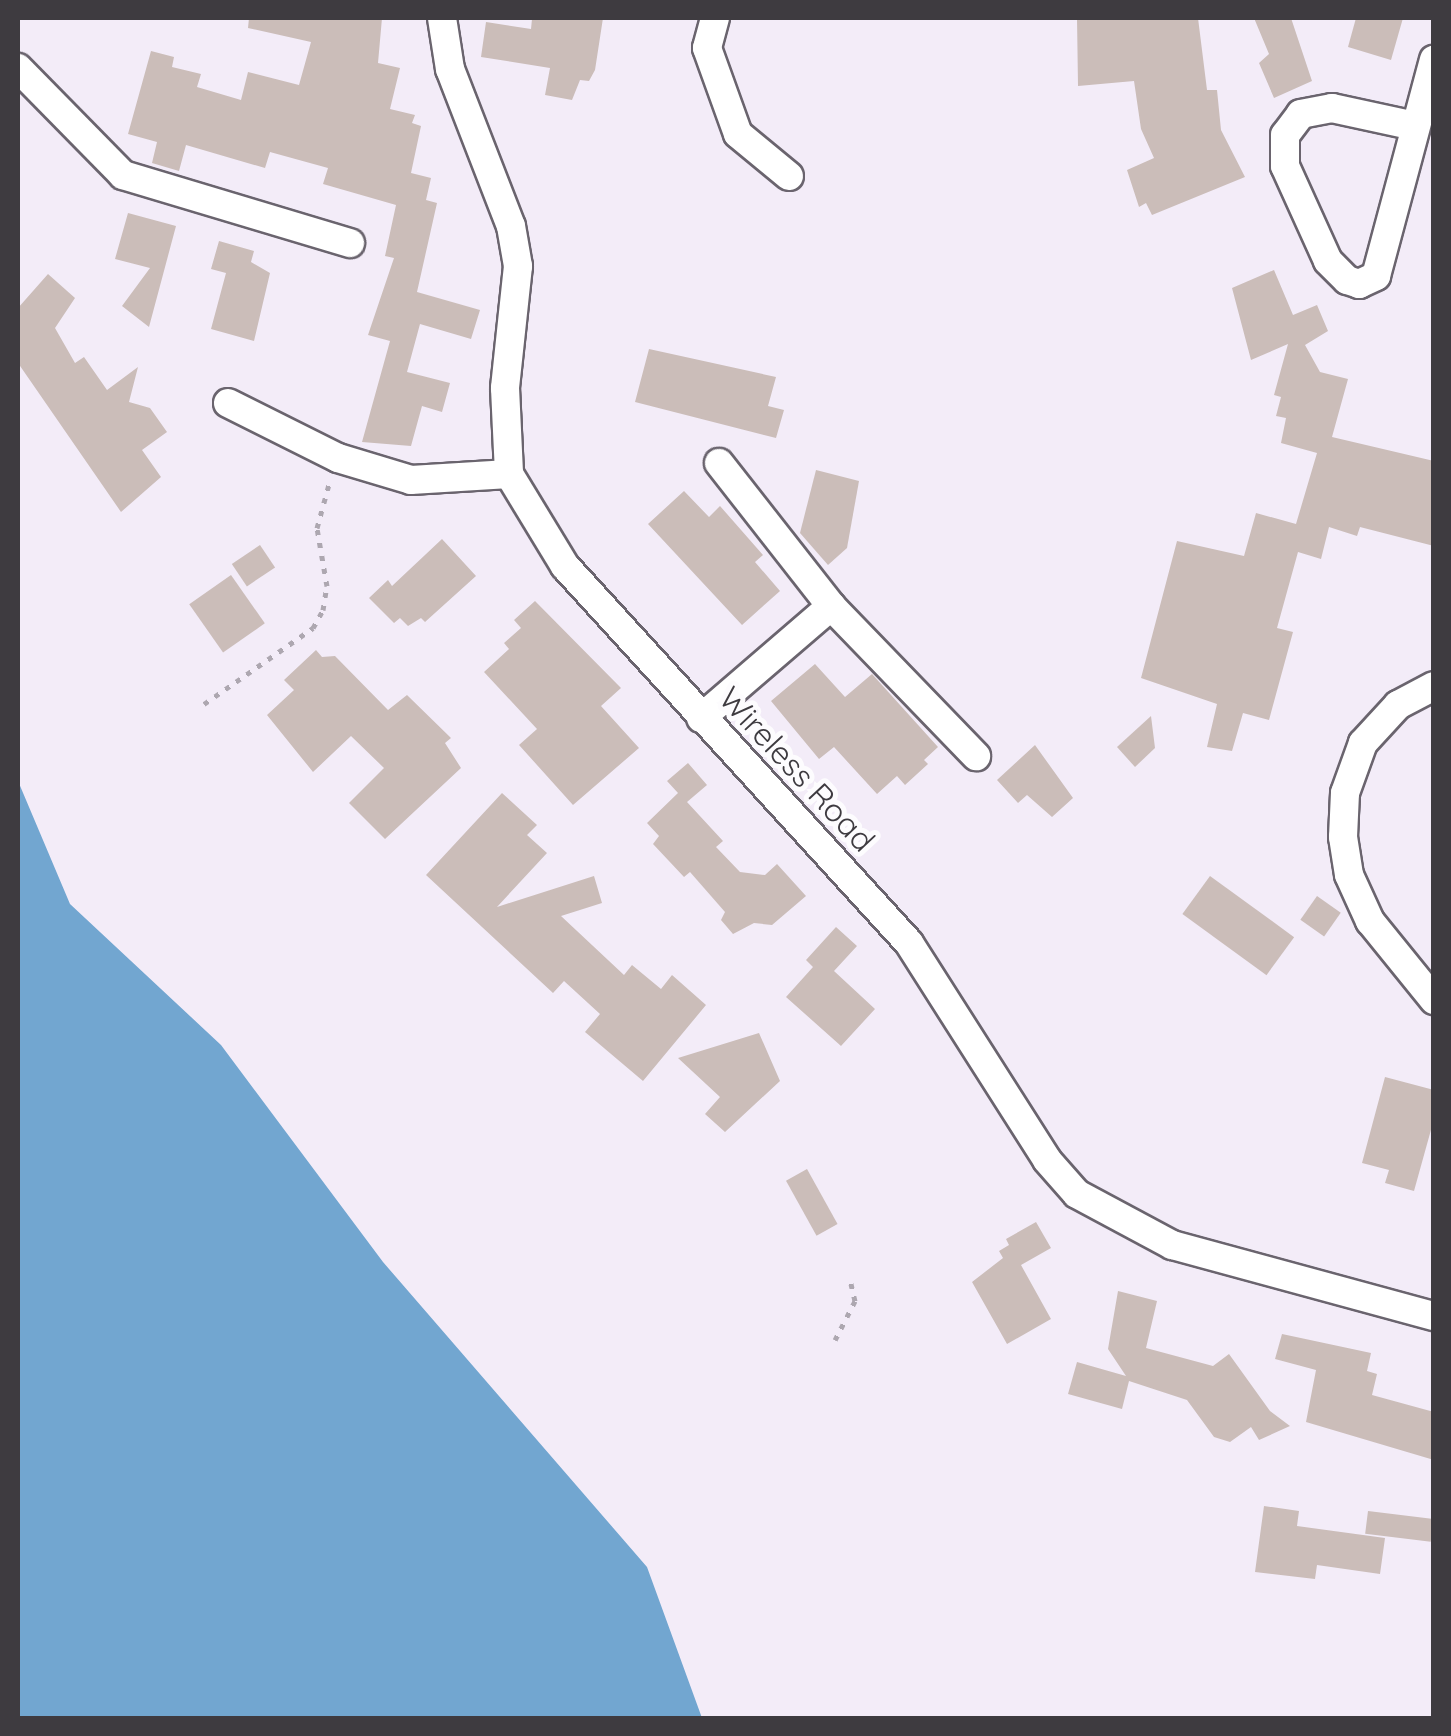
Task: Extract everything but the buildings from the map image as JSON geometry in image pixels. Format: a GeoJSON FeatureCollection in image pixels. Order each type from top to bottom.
{"type":"FeatureCollection","features":[{"type":"Feature","properties":{"kind":"street","name":"Wireless Road"},"geometry":{"type":"LineString","coordinates":[[442,18],[450,69],[510,226],[518,266],[506,388],[509,474],[565,566],[921,959],[1046,1160],[1076,1194],[1172,1245],[1434,1316]]}},
{"type":"Feature","properties":{"kind":"street"},"geometry":{"type":"LineString","coordinates":[[715,18],[707,48],[738,134],[789,176]]}},
{"type":"Feature","properties":{"kind":"street"},"geometry":{"type":"LineString","coordinates":[[1415,126],[1332,108],[1301,114],[1290,124],[1285,166],[1328,260],[1347,280],[1371,282],[1376,276],[1434,60]]}},
{"type":"Feature","properties":{"kind":"street"},"geometry":{"type":"LineString","coordinates":[[18,68],[123,175],[350,243]]}},
{"type":"Feature","properties":{"kind":"street"},"geometry":{"type":"LineString","coordinates":[[228,403],[338,458],[431,483],[509,474]]}},
{"type":"Feature","properties":{"kind":"street"},"geometry":{"type":"LineString","coordinates":[[720,463],[831,606],[976,756]]}},
{"type":"Feature","properties":{"kind":"street"},"geometry":{"type":"LineString","coordinates":[[701,718],[831,606]]}},
{"type":"Feature","properties":{"kind":"street"},"geometry":{"type":"LineString","coordinates":[[1434,686],[1398,705],[1363,744],[1345,792],[1343,837],[1349,875],[1370,921],[1434,1000]]}},
{"type":"Feature","properties":{"kind":"path"},"geometry":{"type":"LineString","coordinates":[[204,704],[312,628],[324,610],[327,586],[317,528],[338,458]]}},
{"type":"Feature","properties":{"kind":"path"},"geometry":{"type":"LineString","coordinates":[[834,1340],[855,1302],[850,1279]]}},
{"type":"Feature","properties":{"kind":"water"},"geometry":{"type":"Polygon","coordinates":[[[18,781],[70,904],[221,1045],[383,1262],[647,1567],[702,1718],[18,1718],[18,781]]]}}]}
